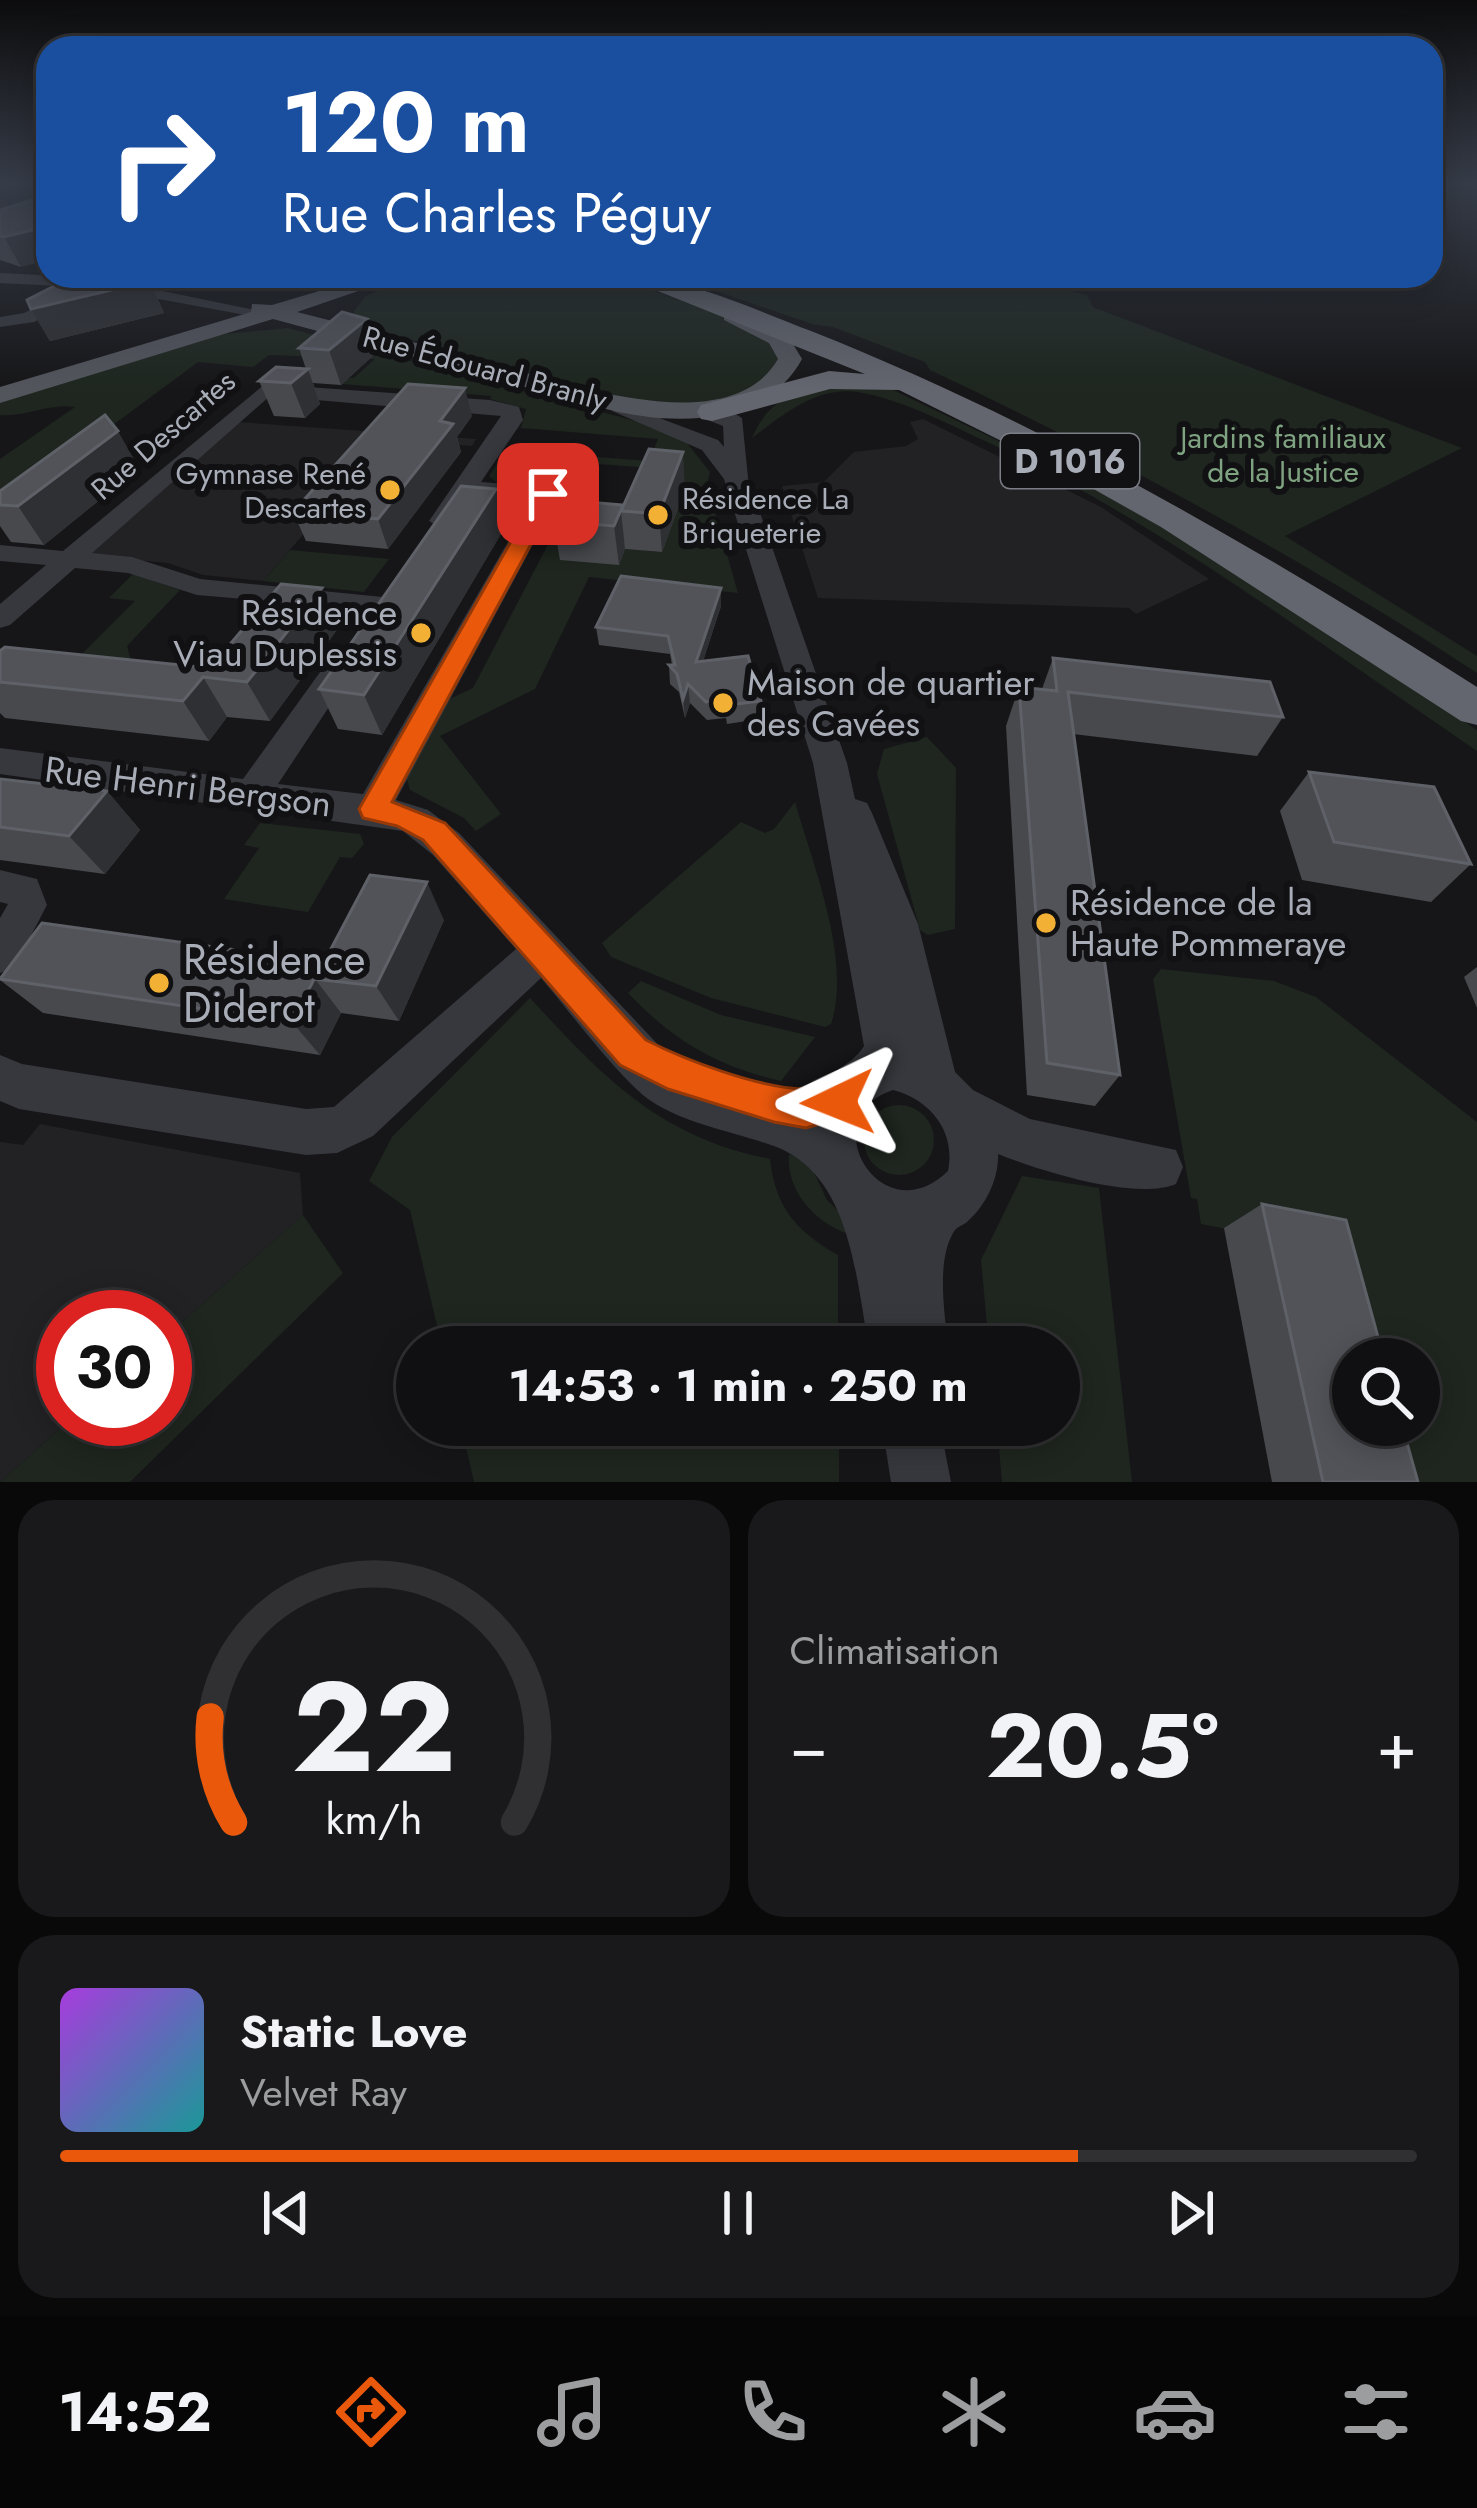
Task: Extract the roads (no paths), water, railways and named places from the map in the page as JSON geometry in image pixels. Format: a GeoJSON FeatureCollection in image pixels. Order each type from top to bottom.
{"type":"FeatureCollection","features":[{"type":"Feature","properties":{"kind":"highway","name":"D 1016"},"geometry":{"type":"LineString","coordinates":[[675,288],[872,365],[1070,461],[1309,600],[1477,709]]}},
{"type":"Feature","properties":{"kind":"highway","name":"D 1016"},"geometry":{"type":"LineString","coordinates":[[679,288],[866,350],[1044,432],[1243,539],[1477,683]]}},
{"type":"Feature","properties":{"kind":"highway"},"geometry":{"type":"LineString","coordinates":[[709,409],[840,379],[885,383],[1070,461]]}},
{"type":"Feature","properties":{"kind":"highway"},"geometry":{"type":"LineString","coordinates":[[730,458],[747,425],[780,394]]}},
{"type":"Feature","properties":{"kind":"main road"},"geometry":{"type":"LineString","coordinates":[[0,391],[333,288]]}},
{"type":"Feature","properties":{"kind":"main road"},"geometry":{"type":"LineString","coordinates":[[0,391],[346,288]]}},
{"type":"Feature","properties":{"kind":"main road"},"geometry":{"type":"LineString","coordinates":[[366,336],[348,326],[342,310],[367,288]]}},
{"type":"Feature","properties":{"kind":"main road"},"geometry":{"type":"LineString","coordinates":[[671,288],[760,328],[786,346],[790,359],[781,378],[754,395],[709,409]]}},
{"type":"Feature","properties":{"kind":"main road","name":"Rue Édouard Branly"},"geometry":{"type":"LineString","coordinates":[[261,311],[623,411],[666,416],[709,409]]}},
{"type":"Feature","properties":{"kind":"main road","name":"Rue Édouard Branly"},"geometry":{"type":"LineString","coordinates":[[261,311],[620,404],[709,409]]}},
{"type":"Feature","properties":{"kind":"main road"},"geometry":{"type":"LineString","coordinates":[[199,333],[266,324],[313,328]]}},
{"type":"Feature","properties":{"kind":"street"},"geometry":{"type":"LineString","coordinates":[[0,278],[36,280]]}},
{"type":"Feature","properties":{"kind":"street"},"geometry":{"type":"LineString","coordinates":[[0,322],[28,318],[89,288]]}},
{"type":"Feature","properties":{"kind":"street"},"geometry":{"type":"LineString","coordinates":[[128,288],[261,311]]}},
{"type":"Feature","properties":{"kind":"street","name":"Rue Descartes"},"geometry":{"type":"LineString","coordinates":[[0,619],[265,389],[506,409],[512,420],[421,551]]}},
{"type":"Feature","properties":{"kind":"street"},"geometry":{"type":"LineString","coordinates":[[709,409],[707,423],[730,458],[830,763],[885,1029],[886,1050],[874,1071]]}},
{"type":"Feature","properties":{"kind":"street","name":"Rue Édouard Branly"},"geometry":{"type":"LineString","coordinates":[[623,411],[682,432],[730,458]]}},
{"type":"Feature","properties":{"kind":"street"},"geometry":{"type":"LineString","coordinates":[[373,809],[548,494],[465,488]]}},
{"type":"Feature","properties":{"kind":"street"},"geometry":{"type":"LineString","coordinates":[[0,553],[143,567],[197,587],[376,616],[252,794]]}},
{"type":"Feature","properties":{"kind":"street","name":"Rue Henri Bergson"},"geometry":{"type":"LineString","coordinates":[[0,761],[404,816],[434,832],[663,1083],[685,1096],[795,1131],[845,1175]]}},
{"type":"Feature","properties":{"kind":"street"},"geometry":{"type":"LineString","coordinates":[[830,763],[867,841],[898,924],[922,1042],[973,1137],[920,1271],[919,1326]]}},
{"type":"Feature","properties":{"kind":"street"},"geometry":{"type":"LineString","coordinates":[[0,886],[23,891],[28,904],[0,955]]}},
{"type":"Feature","properties":{"kind":"street"},"geometry":{"type":"LineString","coordinates":[[0,1077],[19,1086],[306,1132],[337,1130],[358,1120],[541,952]]}},
{"type":"Feature","properties":{"kind":"street","name":"Rue Henri Bergson"},"geometry":{"type":"LineString","coordinates":[[633,1052],[668,1071],[774,1103],[806,1108],[838,1102]]}},
{"type":"Feature","properties":{"kind":"street"},"geometry":{"type":"LineString","coordinates":[[892,1326],[877,1253],[845,1175],[831,1120],[853,1082],[874,1071],[912,1070],[1005,1134],[1068,1152],[1159,1168]]}},
{"type":"Feature","properties":{"kind":"street"},"geometry":{"type":"LineString","coordinates":[[845,1175],[877,1209],[900,1217],[954,1194],[997,1158],[1068,1152]]}},
{"type":"Feature","properties":{"kind":"street"},"geometry":{"type":"LineString","coordinates":[[914,1446],[922,1482]]}},
{"type":"Feature","properties":{"kind":"street"},"geometry":{"type":"LineString","coordinates":[[922,1482],[924,1446]]}},
{"type":"Feature","properties":{"kind":"place","name":"Gymnase René Descartes"},"geometry":{"type":"Point","coordinates":[390,490]}},
{"type":"Feature","properties":{"kind":"place","name":"Résidence La Briqueterie"},"geometry":{"type":"Point","coordinates":[658,515]}},
{"type":"Feature","properties":{"kind":"place","name":"Résidence Viau Duplessis"},"geometry":{"type":"Point","coordinates":[421,633]}},
{"type":"Feature","properties":{"kind":"place","name":"Maison de quartier des Cavées"},"geometry":{"type":"Point","coordinates":[723,703]}},
{"type":"Feature","properties":{"kind":"place","name":"Résidence de la Haute Pommeraye"},"geometry":{"type":"Point","coordinates":[1046,923]}},
{"type":"Feature","properties":{"kind":"place","name":"Résidence Diderot"},"geometry":{"type":"Point","coordinates":[159,983]}},
{"type":"Feature","properties":{"kind":"park label","name":"Jardins familiaux de la Justice"},"geometry":{"type":"Point","coordinates":[1283,454]}}]}
